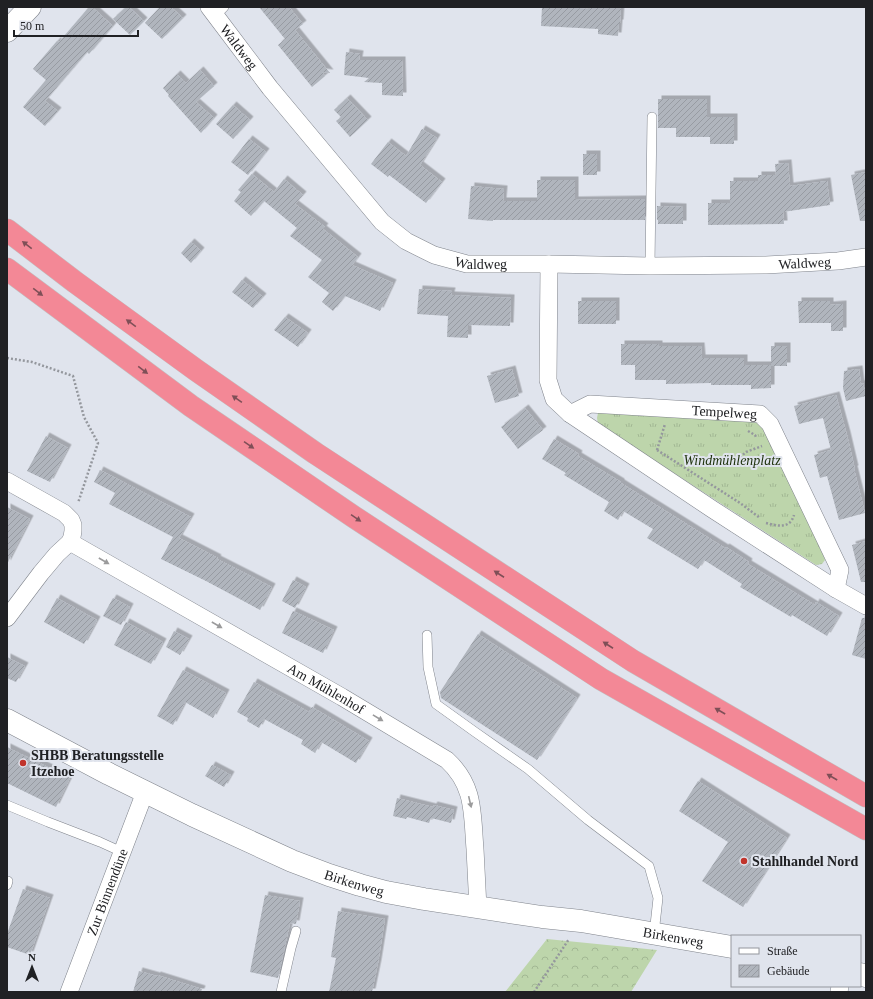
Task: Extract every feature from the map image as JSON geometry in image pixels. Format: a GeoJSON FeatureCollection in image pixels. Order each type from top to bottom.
{"type":"FeatureCollection","features":[{"type":"Feature","properties":{"kind":"highway"},"geometry":{"type":"LineString","coordinates":[[7,230],[190,366],[315,453],[632,661],[866,796]]}},
{"type":"Feature","properties":{"kind":"highway"},"geometry":{"type":"LineString","coordinates":[[7,269],[191,406],[354,517],[601,678],[866,829]]}},
{"type":"Feature","properties":{"kind":"street"},"geometry":{"type":"LineString","coordinates":[[7,31],[30,7]]}},
{"type":"Feature","properties":{"kind":"street","name":"Waldweg"},"geometry":{"type":"LineString","coordinates":[[216,10],[270,88],[382,222],[406,240],[434,255],[467,264],[650,266],[766,265],[838,261],[866,257]]}},
{"type":"Feature","properties":{"kind":"street"},"geometry":{"type":"LineString","coordinates":[[549,264],[548,380],[554,399],[570,414],[647,466],[836,589],[866,606]]}},
{"type":"Feature","properties":{"kind":"street","name":"Tempelweg"},"geometry":{"type":"LineString","coordinates":[[570,414],[590,404],[760,414],[770,424],[840,570],[836,589]]}},
{"type":"Feature","properties":{"kind":"street"},"geometry":{"type":"LineString","coordinates":[[7,481],[64,513],[71,520],[73,531],[70,542],[57,554],[41,573],[7,618]]}},
{"type":"Feature","properties":{"kind":"street","name":"Am Mühlenhof"},"geometry":{"type":"LineString","coordinates":[[70,542],[342,697],[447,760],[455,767],[467,788],[472,805],[478,908]]}},
{"type":"Feature","properties":{"kind":"street","name":"Birkenweg"},"geometry":{"type":"LineString","coordinates":[[7,720],[192,815],[292,861],[360,885],[386,892],[424,899],[542,917],[581,921],[731,947]]}},
{"type":"Feature","properties":{"kind":"street","name":"Zur Binnendüne"},"geometry":{"type":"LineString","coordinates":[[69,992],[145,792]]}},
{"type":"Feature","properties":{"kind":"lane"},"geometry":{"type":"LineString","coordinates":[[650,266],[652,116]]}},
{"type":"Feature","properties":{"kind":"lane"},"geometry":{"type":"LineString","coordinates":[[427,634],[428,667],[436,704],[528,769],[588,820],[649,866],[658,898],[654,934]]}},
{"type":"Feature","properties":{"kind":"lane"},"geometry":{"type":"LineString","coordinates":[[7,804],[122,852]]}},
{"type":"Feature","properties":{"kind":"lane"},"geometry":{"type":"LineString","coordinates":[[281,992],[296,932]]}},
{"type":"Feature","properties":{"kind":"path"},"geometry":{"type":"LineString","coordinates":[[7,358],[32,362],[73,376],[84,417],[98,443],[71,520]]}},
{"type":"Feature","properties":{"kind":"path"},"geometry":{"type":"LineString","coordinates":[[647,466],[657,450],[664,426],[667,408]]}},
{"type":"Feature","properties":{"kind":"path"},"geometry":{"type":"LineString","coordinates":[[744,428],[755,435],[764,452]]}},
{"type":"Feature","properties":{"kind":"path"},"geometry":{"type":"LineString","coordinates":[[737,460],[746,452],[762,446]]}},
{"type":"Feature","properties":{"kind":"path"},"geometry":{"type":"LineString","coordinates":[[657,450],[740,503],[765,522],[776,526],[785,526],[793,520],[795,512]]}},
{"type":"Feature","properties":{"kind":"path"},"geometry":{"type":"LineString","coordinates":[[534,992],[581,921]]}},
{"type":"Feature","properties":{"kind":"green space","name":"Windmühlenplatz"},"geometry":{"type":"Polygon","coordinates":[[[604,410],[754,420],[762,426],[825,560],[822,564],[816,565],[598,424],[598,413],[604,410]]]}},
{"type":"Feature","properties":{"kind":"green space"},"geometry":{"type":"Polygon","coordinates":[[[547,939],[657,950],[631,992],[505,992],[547,939]]]}},
{"type":"Feature","properties":{"kind":"building"},"geometry":{"type":"Polygon","coordinates":[[[89,7],[92,7],[113,26],[89,54],[87,52],[45,101],[58,111],[45,126],[23,107],[46,80],[33,69],[89,7]]]}},
{"type":"Feature","properties":{"kind":"building"},"geometry":{"type":"Polygon","coordinates":[[[126,7],[129,7],[144,21],[130,35],[113,19],[126,7]]]}},
{"type":"Feature","properties":{"kind":"building"},"geometry":{"type":"Polygon","coordinates":[[[160,7],[171,7],[183,18],[162,39],[145,23],[160,7]]]}},
{"type":"Feature","properties":{"kind":"building"},"geometry":{"type":"Polygon","coordinates":[[[259,7],[289,7],[303,24],[295,30],[330,73],[322,72],[325,76],[312,87],[278,45],[285,39],[259,7]]]}},
{"type":"Feature","properties":{"kind":"building"},"geometry":{"type":"Polygon","coordinates":[[[542,7],[589,9],[589,7],[621,7],[618,36],[598,34],[598,29],[541,26],[542,7]]]}},
{"type":"Feature","properties":{"kind":"building"},"geometry":{"type":"Polygon","coordinates":[[[346,52],[360,54],[359,60],[402,60],[403,96],[382,95],[382,83],[364,82],[369,78],[344,75],[346,52]]]}},
{"type":"Feature","properties":{"kind":"building"},"geometry":{"type":"Polygon","coordinates":[[[200,70],[214,86],[196,102],[214,118],[201,133],[168,96],[169,95],[163,88],[177,74],[186,83],[200,70]]]}},
{"type":"Feature","properties":{"kind":"building"},"geometry":{"type":"Polygon","coordinates":[[[347,98],[368,120],[350,137],[336,121],[341,117],[334,110],[347,98]]]}},
{"type":"Feature","properties":{"kind":"building"},"geometry":{"type":"Polygon","coordinates":[[[658,99],[707,99],[707,117],[734,117],[734,144],[710,144],[710,137],[676,137],[676,128],[658,128],[658,99]]]}},
{"type":"Feature","properties":{"kind":"building"},"geometry":{"type":"Polygon","coordinates":[[[233,105],[250,120],[233,139],[216,124],[233,105]]]}},
{"type":"Feature","properties":{"kind":"building"},"geometry":{"type":"Polygon","coordinates":[[[422,129],[437,138],[420,165],[442,182],[426,203],[389,175],[388,177],[371,164],[388,142],[406,156],[422,129]]]}},
{"type":"Feature","properties":{"kind":"building"},"geometry":{"type":"Polygon","coordinates":[[[249,139],[266,152],[248,175],[231,162],[249,139]]]}},
{"type":"Feature","properties":{"kind":"building"},"geometry":{"type":"Polygon","coordinates":[[[583,154],[597,154],[597,175],[583,175],[583,154]]]}},
{"type":"Feature","properties":{"kind":"building"},"geometry":{"type":"Polygon","coordinates":[[[788,163],[790,186],[827,181],[830,205],[783,212],[784,224],[708,225],[708,203],[730,203],[730,181],[758,181],[758,175],[776,175],[775,164],[788,163]]]}},
{"type":"Feature","properties":{"kind":"building"},"geometry":{"type":"Polygon","coordinates":[[[866,172],[866,221],[860,221],[851,175],[866,172]]]}},
{"type":"Feature","properties":{"kind":"building"},"geometry":{"type":"Polygon","coordinates":[[[252,174],[274,192],[284,179],[303,195],[295,204],[325,227],[323,229],[358,257],[352,265],[393,283],[380,311],[345,296],[333,311],[322,302],[329,293],[308,277],[322,260],[290,236],[297,228],[264,201],[251,216],[234,201],[241,192],[238,190],[252,174]]]}},
{"type":"Feature","properties":{"kind":"building"},"geometry":{"type":"Polygon","coordinates":[[[537,180],[575,180],[575,200],[645,199],[645,220],[493,221],[468,219],[471,186],[504,189],[503,201],[537,201],[537,180]]]}},
{"type":"Feature","properties":{"kind":"building"},"geometry":{"type":"Polygon","coordinates":[[[657,206],[683,207],[683,224],[658,224],[657,206]]]}},
{"type":"Feature","properties":{"kind":"building"},"geometry":{"type":"Polygon","coordinates":[[[191,242],[201,251],[191,263],[181,253],[191,242]]]}},
{"type":"Feature","properties":{"kind":"building"},"geometry":{"type":"Polygon","coordinates":[[[242,280],[263,297],[253,308],[232,292],[242,280]]]}},
{"type":"Feature","properties":{"kind":"building"},"geometry":{"type":"Polygon","coordinates":[[[419,289],[452,291],[451,295],[511,298],[510,326],[468,325],[468,338],[447,337],[448,316],[417,314],[419,289]]]}},
{"type":"Feature","properties":{"kind":"building"},"geometry":{"type":"Polygon","coordinates":[[[578,301],[616,301],[616,324],[578,324],[578,301]]]}},
{"type":"Feature","properties":{"kind":"building"},"geometry":{"type":"Polygon","coordinates":[[[798,301],[830,301],[830,305],[843,304],[843,331],[831,331],[831,323],[799,323],[798,301]]]}},
{"type":"Feature","properties":{"kind":"building"},"geometry":{"type":"Polygon","coordinates":[[[285,317],[308,333],[298,347],[274,330],[285,317]]]}},
{"type":"Feature","properties":{"kind":"building"},"geometry":{"type":"Polygon","coordinates":[[[621,344],[701,346],[702,358],[744,358],[744,365],[771,365],[771,388],[751,389],[751,385],[711,385],[711,383],[666,384],[666,380],[635,380],[635,365],[621,365],[621,344]]]}},
{"type":"Feature","properties":{"kind":"building"},"geometry":{"type":"Polygon","coordinates":[[[771,346],[787,346],[787,366],[771,366],[771,346]]]}},
{"type":"Feature","properties":{"kind":"building"},"geometry":{"type":"Polygon","coordinates":[[[512,369],[519,396],[495,403],[487,376],[512,369]]]}},
{"type":"Feature","properties":{"kind":"building"},"geometry":{"type":"Polygon","coordinates":[[[859,369],[861,384],[863,383],[866,396],[846,401],[843,388],[844,371],[859,369]]]}},
{"type":"Feature","properties":{"kind":"building"},"geometry":{"type":"Polygon","coordinates":[[[836,395],[865,513],[839,520],[827,476],[820,478],[814,455],[831,450],[823,418],[799,424],[794,406],[836,395]]]}},
{"type":"Feature","properties":{"kind":"building"},"geometry":{"type":"Polygon","coordinates":[[[525,408],[543,430],[518,449],[501,427],[525,408]]]}},
{"type":"Feature","properties":{"kind":"building"},"geometry":{"type":"Polygon","coordinates":[[[46,436],[68,448],[50,482],[27,471],[46,436]]]}},
{"type":"Feature","properties":{"kind":"building"},"geometry":{"type":"Polygon","coordinates":[[[554,439],[621,483],[725,548],[726,547],[749,562],[748,564],[815,605],[816,602],[839,616],[827,636],[740,587],[742,584],[704,560],[698,569],[647,538],[653,529],[623,511],[618,520],[604,511],[609,502],[564,475],[566,473],[542,459],[554,439]]]}},
{"type":"Feature","properties":{"kind":"building"},"geometry":{"type":"Polygon","coordinates":[[[100,470],[191,517],[179,538],[272,587],[260,610],[161,559],[173,537],[109,504],[115,493],[94,482],[100,470]]]}},
{"type":"Feature","properties":{"kind":"building"},"geometry":{"type":"Polygon","coordinates":[[[7,507],[30,519],[7,564],[7,507]]]}},
{"type":"Feature","properties":{"kind":"building"},"geometry":{"type":"Polygon","coordinates":[[[866,541],[866,582],[861,582],[852,545],[866,541]]]}},
{"type":"Feature","properties":{"kind":"building"},"geometry":{"type":"Polygon","coordinates":[[[293,580],[306,587],[295,608],[282,601],[293,580]]]}},
{"type":"Feature","properties":{"kind":"building"},"geometry":{"type":"Polygon","coordinates":[[[57,598],[97,620],[84,644],[44,622],[57,598]]]}},
{"type":"Feature","properties":{"kind":"building"},"geometry":{"type":"Polygon","coordinates":[[[113,598],[130,607],[121,625],[103,616],[113,598]]]}},
{"type":"Feature","properties":{"kind":"building"},"geometry":{"type":"Polygon","coordinates":[[[293,611],[334,630],[323,653],[282,633],[293,611]]]}},
{"type":"Feature","properties":{"kind":"building"},"geometry":{"type":"Polygon","coordinates":[[[862,618],[866,618],[866,659],[852,655],[862,618]]]}},
{"type":"Feature","properties":{"kind":"building"},"geometry":{"type":"Polygon","coordinates":[[[126,622],[163,642],[151,664],[114,645],[126,622]]]}},
{"type":"Feature","properties":{"kind":"building"},"geometry":{"type":"Polygon","coordinates":[[[174,631],[189,639],[180,655],[166,647],[174,631]]]}},
{"type":"Feature","properties":{"kind":"building"},"geometry":{"type":"Polygon","coordinates":[[[478,634],[577,698],[537,760],[441,698],[440,692],[478,634]]]}},
{"type":"Feature","properties":{"kind":"building"},"geometry":{"type":"Polygon","coordinates":[[[7,657],[25,666],[16,682],[7,678],[7,657]]]}},
{"type":"Feature","properties":{"kind":"building"},"geometry":{"type":"Polygon","coordinates":[[[183,670],[226,693],[213,718],[185,702],[173,725],[157,716],[183,670]]]}},
{"type":"Feature","properties":{"kind":"building"},"geometry":{"type":"Polygon","coordinates":[[[254,682],[309,712],[312,707],[369,741],[356,763],[321,742],[315,753],[301,744],[303,740],[264,719],[259,728],[247,721],[248,718],[237,712],[254,682]]]}},
{"type":"Feature","properties":{"kind":"building","name":"SHBB Beratungsstelle Itzehoe"},"geometry":{"type":"Polygon","coordinates":[[[7,747],[70,778],[56,807],[7,783],[7,747]]]}},
{"type":"Feature","properties":{"kind":"building"},"geometry":{"type":"Polygon","coordinates":[[[212,765],[231,775],[224,787],[205,776],[212,765]]]}},
{"type":"Feature","properties":{"kind":"building","name":"Stahlhandel Nord"},"geometry":{"type":"Polygon","coordinates":[[[698,781],[787,838],[743,907],[702,881],[728,842],[679,811],[698,781]]]}},
{"type":"Feature","properties":{"kind":"building"},"geometry":{"type":"Polygon","coordinates":[[[397,798],[433,807],[434,805],[454,810],[451,823],[431,818],[429,823],[407,817],[406,819],[393,816],[397,798]]]}},
{"type":"Feature","properties":{"kind":"building"},"geometry":{"type":"Polygon","coordinates":[[[23,889],[50,898],[30,955],[7,947],[7,934],[23,889]]]}},
{"type":"Feature","properties":{"kind":"building"},"geometry":{"type":"Polygon","coordinates":[[[265,895],[300,901],[296,924],[290,923],[278,978],[250,972],[265,895]]]}},
{"type":"Feature","properties":{"kind":"building"},"geometry":{"type":"Polygon","coordinates":[[[338,911],[385,919],[372,992],[329,992],[336,958],[331,957],[338,911]]]}},
{"type":"Feature","properties":{"kind":"building"},"geometry":{"type":"Polygon","coordinates":[[[139,971],[202,989],[201,992],[133,992],[139,971]]]}},
{"type":"Feature","properties":{"kind":"place","name":"SHBB Beratungsstelle Itzehoe"},"geometry":{"type":"Point","coordinates":[23,763]}},
{"type":"Feature","properties":{"kind":"place","name":"Stahlhandel Nord"},"geometry":{"type":"Point","coordinates":[744,861]}}]}
